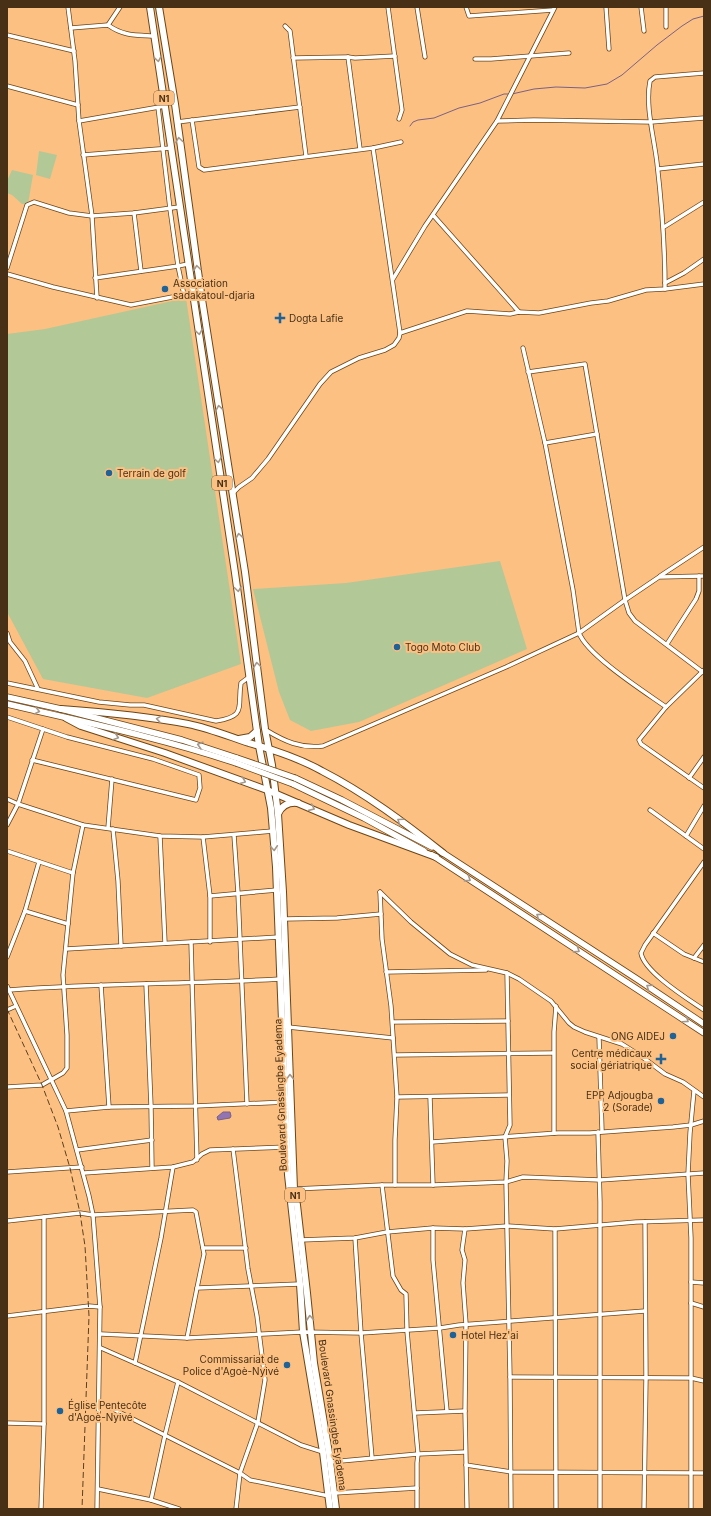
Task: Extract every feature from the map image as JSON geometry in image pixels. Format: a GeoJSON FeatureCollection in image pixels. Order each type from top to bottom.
{"type":"FeatureCollection","features":[{"type":"Feature","properties":{"kind":"highway","name":"N1"},"geometry":{"type":"LineString","coordinates":[[150,7],[162,107],[171,148],[234,565],[249,677]]}},
{"type":"Feature","properties":{"kind":"highway","name":"N1"},"geometry":{"type":"LineString","coordinates":[[159,7],[201,293],[233,493]]}},
{"type":"Feature","properties":{"kind":"highway"},"geometry":{"type":"LineString","coordinates":[[162,107],[174,104]]}},
{"type":"Feature","properties":{"kind":"highway"},"geometry":{"type":"LineString","coordinates":[[193,293],[201,293]]}},
{"type":"Feature","properties":{"kind":"highway","name":"Boulevard Gnassingbe Eyadema"},"geometry":{"type":"LineString","coordinates":[[233,493],[278,814],[282,867],[283,919],[280,978],[294,1189],[297,1205],[303,1332],[323,1452],[327,1462]]}},
{"type":"Feature","properties":{"kind":"highway","name":"Boulevard Gnassingbe Eyadema"},"geometry":{"type":"LineString","coordinates":[[249,677],[273,831],[288,1027],[287,1147],[290,1190],[311,1332],[327,1462],[332,1495],[336,1509]]}},
{"type":"Feature","properties":{"kind":"highway"},"geometry":{"type":"LineString","coordinates":[[61,709],[124,715],[189,724],[269,749],[316,767],[342,781],[401,821],[443,853]]}},
{"type":"Feature","properties":{"kind":"highway"},"geometry":{"type":"LineString","coordinates":[[66,718],[81,726],[165,753],[267,790],[342,822],[436,857]]}},
{"type":"Feature","properties":{"kind":"highway"},"geometry":{"type":"LineString","coordinates":[[238,739],[250,737],[257,731]]}},
{"type":"Feature","properties":{"kind":"highway"},"geometry":{"type":"LineString","coordinates":[[278,814],[280,809],[288,804],[299,803]]}},
{"type":"Feature","properties":{"kind":"highway","name":"Boulevard Gnassingbe Eyadema"},"geometry":{"type":"LineString","coordinates":[[330,1509],[332,1495]]}},
{"type":"Feature","properties":{"kind":"main road"},"geometry":{"type":"LineString","coordinates":[[7,697],[61,709],[182,740],[294,781],[348,803],[443,853],[704,1024]]}},
{"type":"Feature","properties":{"kind":"main road"},"geometry":{"type":"LineString","coordinates":[[7,704],[237,761]]}},
{"type":"Feature","properties":{"kind":"main road"},"geometry":{"type":"LineString","coordinates":[[294,781],[436,857],[704,1032]]}},
{"type":"Feature","properties":{"kind":"street"},"geometry":{"type":"LineString","coordinates":[[68,7],[72,28],[79,121],[92,216],[97,298]]}},
{"type":"Feature","properties":{"kind":"street"},"geometry":{"type":"LineString","coordinates":[[108,25],[120,7]]}},
{"type":"Feature","properties":{"kind":"street"},"geometry":{"type":"LineString","coordinates":[[388,7],[402,110],[399,119]]}},
{"type":"Feature","properties":{"kind":"street"},"geometry":{"type":"LineString","coordinates":[[417,7],[426,57]]}},
{"type":"Feature","properties":{"kind":"street"},"geometry":{"type":"LineString","coordinates":[[466,7],[469,16],[554,9]]}},
{"type":"Feature","properties":{"kind":"street"},"geometry":{"type":"LineString","coordinates":[[606,7],[609,49]]}},
{"type":"Feature","properties":{"kind":"street"},"geometry":{"type":"LineString","coordinates":[[641,7],[644,31]]}},
{"type":"Feature","properties":{"kind":"street"},"geometry":{"type":"LineString","coordinates":[[666,7],[666,27]]}},
{"type":"Feature","properties":{"kind":"street"},"geometry":{"type":"LineString","coordinates":[[392,279],[433,215],[497,121],[554,9]]}},
{"type":"Feature","properties":{"kind":"street"},"geometry":{"type":"LineString","coordinates":[[72,28],[88,28],[108,25],[117,31],[127,34],[154,36]]}},
{"type":"Feature","properties":{"kind":"street"},"geometry":{"type":"LineString","coordinates":[[285,26],[290,31],[306,156]]}},
{"type":"Feature","properties":{"kind":"street"},"geometry":{"type":"LineString","coordinates":[[7,35],[74,51]]}},
{"type":"Feature","properties":{"kind":"street"},"geometry":{"type":"LineString","coordinates":[[474,59],[569,53]]}},
{"type":"Feature","properties":{"kind":"street"},"geometry":{"type":"LineString","coordinates":[[293,58],[356,58],[395,56]]}},
{"type":"Feature","properties":{"kind":"street"},"geometry":{"type":"LineString","coordinates":[[348,57],[360,149]]}},
{"type":"Feature","properties":{"kind":"street"},"geometry":{"type":"LineString","coordinates":[[665,289],[664,227],[651,122],[650,80],[655,77],[704,73]]}},
{"type":"Feature","properties":{"kind":"street"},"geometry":{"type":"LineString","coordinates":[[7,86],[78,105]]}},
{"type":"Feature","properties":{"kind":"street"},"geometry":{"type":"LineString","coordinates":[[79,121],[162,107],[163,149],[170,209],[178,266],[184,295]]}},
{"type":"Feature","properties":{"kind":"street"},"geometry":{"type":"LineString","coordinates":[[177,122],[300,107]]}},
{"type":"Feature","properties":{"kind":"street"},"geometry":{"type":"LineString","coordinates":[[497,121],[534,120],[651,122],[704,118]]}},
{"type":"Feature","properties":{"kind":"street"},"geometry":{"type":"LineString","coordinates":[[192,120],[199,167],[204,170],[373,148],[401,142]]}},
{"type":"Feature","properties":{"kind":"street"},"geometry":{"type":"LineString","coordinates":[[83,155],[171,148]]}},
{"type":"Feature","properties":{"kind":"street"},"geometry":{"type":"LineString","coordinates":[[233,493],[252,478],[268,459],[320,384],[331,372],[359,358],[385,350],[394,345],[399,338],[400,333],[373,148]]}},
{"type":"Feature","properties":{"kind":"street"},"geometry":{"type":"LineString","coordinates":[[658,169],[704,164]]}},
{"type":"Feature","properties":{"kind":"street"},"geometry":{"type":"LineString","coordinates":[[7,268],[28,204],[34,202],[69,213],[92,216],[134,213],[179,207]]}},
{"type":"Feature","properties":{"kind":"street"},"geometry":{"type":"LineString","coordinates":[[664,227],[704,202]]}},
{"type":"Feature","properties":{"kind":"street"},"geometry":{"type":"LineString","coordinates":[[134,213],[141,271]]}},
{"type":"Feature","properties":{"kind":"street"},"geometry":{"type":"LineString","coordinates":[[433,215],[519,312]]}},
{"type":"Feature","properties":{"kind":"street"},"geometry":{"type":"LineString","coordinates":[[665,282],[684,273],[704,259]]}},
{"type":"Feature","properties":{"kind":"street"},"geometry":{"type":"LineString","coordinates":[[95,278],[188,264]]}},
{"type":"Feature","properties":{"kind":"street"},"geometry":{"type":"LineString","coordinates":[[7,274],[97,298],[131,305],[193,293]]}},
{"type":"Feature","properties":{"kind":"street"},"geometry":{"type":"LineString","coordinates":[[400,333],[467,311],[510,314],[519,312],[539,312],[591,302],[608,301],[646,290],[704,284]]}},
{"type":"Feature","properties":{"kind":"street"},"geometry":{"type":"LineString","coordinates":[[523,348],[545,443],[581,640],[605,662],[666,707]]}},
{"type":"Feature","properties":{"kind":"street"},"geometry":{"type":"LineString","coordinates":[[528,372],[585,364],[625,600],[629,613],[635,621],[703,672],[666,707],[639,740],[641,744],[704,788]]}},
{"type":"Feature","properties":{"kind":"street"},"geometry":{"type":"LineString","coordinates":[[545,443],[597,434]]}},
{"type":"Feature","properties":{"kind":"street"},"geometry":{"type":"LineString","coordinates":[[265,729],[282,740],[302,746],[323,746],[579,634],[625,600],[704,547]]}},
{"type":"Feature","properties":{"kind":"street"},"geometry":{"type":"LineString","coordinates":[[666,644],[696,599],[699,592],[698,576]]}},
{"type":"Feature","properties":{"kind":"street"},"geometry":{"type":"LineString","coordinates":[[659,577],[704,576]]}},
{"type":"Feature","properties":{"kind":"street"},"geometry":{"type":"LineString","coordinates":[[7,633],[10,642],[25,661],[38,689]]}},
{"type":"Feature","properties":{"kind":"street"},"geometry":{"type":"LineString","coordinates":[[7,683],[98,702],[123,705],[144,705],[216,721],[227,719],[237,714],[240,709],[239,695],[241,683],[249,677]]}},
{"type":"Feature","properties":{"kind":"street"},"geometry":{"type":"LineString","coordinates":[[7,717],[43,729],[184,769],[199,775],[200,788],[196,800],[32,760]]}},
{"type":"Feature","properties":{"kind":"street"},"geometry":{"type":"LineString","coordinates":[[7,824],[18,804],[43,729]]}},
{"type":"Feature","properties":{"kind":"street"},"geometry":{"type":"LineString","coordinates":[[689,778],[704,757]]}},
{"type":"Feature","properties":{"kind":"street"},"geometry":{"type":"LineString","coordinates":[[108,828],[112,779]]}},
{"type":"Feature","properties":{"kind":"street"},"geometry":{"type":"LineString","coordinates":[[7,799],[83,825],[160,836],[203,837],[273,831]]}},
{"type":"Feature","properties":{"kind":"street"},"geometry":{"type":"LineString","coordinates":[[686,836],[704,806]]}},
{"type":"Feature","properties":{"kind":"street"},"geometry":{"type":"LineString","coordinates":[[650,810],[704,849]]}},
{"type":"Feature","properties":{"kind":"street"},"geometry":{"type":"LineString","coordinates":[[7,1087],[42,1085],[63,1073],[67,1068],[67,1035],[63,986],[74,873],[83,825]]}},
{"type":"Feature","properties":{"kind":"street"},"geometry":{"type":"LineString","coordinates":[[114,829],[121,946]]}},
{"type":"Feature","properties":{"kind":"street"},"geometry":{"type":"LineString","coordinates":[[234,834],[247,1104]]}},
{"type":"Feature","properties":{"kind":"street"},"geometry":{"type":"LineString","coordinates":[[160,836],[165,943]]}},
{"type":"Feature","properties":{"kind":"street"},"geometry":{"type":"LineString","coordinates":[[203,837],[210,896],[210,942]]}},
{"type":"Feature","properties":{"kind":"street"},"geometry":{"type":"LineString","coordinates":[[7,851],[74,873]]}},
{"type":"Feature","properties":{"kind":"street"},"geometry":{"type":"LineString","coordinates":[[7,957],[25,911],[39,862]]}},
{"type":"Feature","properties":{"kind":"street"},"geometry":{"type":"LineString","coordinates":[[704,862],[653,933],[642,953],[644,961],[663,981],[704,1010]]}},
{"type":"Feature","properties":{"kind":"street"},"geometry":{"type":"LineString","coordinates":[[210,896],[277,890]]}},
{"type":"Feature","properties":{"kind":"street"},"geometry":{"type":"LineString","coordinates":[[395,1185],[397,1097],[395,1055],[382,939],[380,892],[411,922],[450,954],[472,965],[507,973],[524,982],[556,1006],[574,1027],[622,1044],[636,1052],[665,1074],[683,1082],[704,1097]]}},
{"type":"Feature","properties":{"kind":"street"},"geometry":{"type":"LineString","coordinates":[[25,911],[68,924]]}},
{"type":"Feature","properties":{"kind":"street"},"geometry":{"type":"LineString","coordinates":[[283,919],[337,918],[381,914]]}},
{"type":"Feature","properties":{"kind":"street"},"geometry":{"type":"LineString","coordinates":[[653,933],[684,954],[704,962]]}},
{"type":"Feature","properties":{"kind":"street"},"geometry":{"type":"LineString","coordinates":[[66,949],[281,937]]}},
{"type":"Feature","properties":{"kind":"street"},"geometry":{"type":"LineString","coordinates":[[191,942],[197,1160]]}},
{"type":"Feature","properties":{"kind":"street"},"geometry":{"type":"LineString","coordinates":[[694,958],[704,944]]}},
{"type":"Feature","properties":{"kind":"street"},"geometry":{"type":"LineString","coordinates":[[386,972],[493,970]]}},
{"type":"Feature","properties":{"kind":"street"},"geometry":{"type":"LineString","coordinates":[[507,973],[510,1125],[505,1137],[507,1161],[506,1182],[511,1509]]}},
{"type":"Feature","properties":{"kind":"street"},"geometry":{"type":"LineString","coordinates":[[9,990],[63,986],[192,983],[280,978]]}},
{"type":"Feature","properties":{"kind":"street"},"geometry":{"type":"LineString","coordinates":[[146,984],[152,1168]]}},
{"type":"Feature","properties":{"kind":"street"},"geometry":{"type":"LineString","coordinates":[[101,985],[109,1107]]}},
{"type":"Feature","properties":{"kind":"street"},"geometry":{"type":"LineString","coordinates":[[7,986],[66,1111],[84,1173],[93,1215],[101,1334],[98,1402],[97,1509]]}},
{"type":"Feature","properties":{"kind":"street"},"geometry":{"type":"LineString","coordinates":[[7,1010],[16,1006]]}},
{"type":"Feature","properties":{"kind":"street"},"geometry":{"type":"LineString","coordinates":[[554,1133],[553,1054],[556,1006]]}},
{"type":"Feature","properties":{"kind":"street"},"geometry":{"type":"LineString","coordinates":[[392,1022],[508,1021]]}},
{"type":"Feature","properties":{"kind":"street"},"geometry":{"type":"LineString","coordinates":[[288,1027],[393,1038]]}},
{"type":"Feature","properties":{"kind":"street"},"geometry":{"type":"LineString","coordinates":[[599,1037],[601,1378],[600,1509]]}},
{"type":"Feature","properties":{"kind":"street"},"geometry":{"type":"LineString","coordinates":[[395,1055],[553,1054]]}},
{"type":"Feature","properties":{"kind":"street"},"geometry":{"type":"LineString","coordinates":[[691,1509],[691,1282],[688,1174],[694,1091]]}},
{"type":"Feature","properties":{"kind":"street"},"geometry":{"type":"LineString","coordinates":[[397,1097],[509,1095]]}},
{"type":"Feature","properties":{"kind":"street"},"geometry":{"type":"LineString","coordinates":[[430,1097],[433,1185]]}},
{"type":"Feature","properties":{"kind":"street"},"geometry":{"type":"LineString","coordinates":[[66,1111],[109,1107],[195,1106],[288,1102]]}},
{"type":"Feature","properties":{"kind":"street"},"geometry":{"type":"LineString","coordinates":[[432,1142],[691,1125],[704,1121]]}},
{"type":"Feature","properties":{"kind":"street"},"geometry":{"type":"LineString","coordinates":[[77,1150],[152,1140]]}},
{"type":"Feature","properties":{"kind":"street"},"geometry":{"type":"LineString","coordinates":[[84,1173],[172,1167],[193,1162],[206,1151],[287,1147]]}},
{"type":"Feature","properties":{"kind":"street"},"geometry":{"type":"LineString","coordinates":[[233,1149],[251,1285],[257,1316],[264,1380],[258,1422],[240,1473],[236,1509]]}},
{"type":"Feature","properties":{"kind":"street"},"geometry":{"type":"LineString","coordinates":[[7,1172],[82,1166]]}},
{"type":"Feature","properties":{"kind":"street"},"geometry":{"type":"LineString","coordinates":[[135,1363],[161,1238],[172,1167]]}},
{"type":"Feature","properties":{"kind":"street"},"geometry":{"type":"LineString","coordinates":[[294,1189],[506,1182],[523,1177],[600,1180],[704,1173]]}},
{"type":"Feature","properties":{"kind":"street"},"geometry":{"type":"LineString","coordinates":[[382,1185],[393,1276],[401,1290],[406,1294],[407,1331],[418,1454],[417,1509]]}},
{"type":"Feature","properties":{"kind":"street"},"geometry":{"type":"LineString","coordinates":[[7,1221],[80,1213],[93,1215],[194,1211],[203,1248],[202,1264],[187,1338]]}},
{"type":"Feature","properties":{"kind":"street"},"geometry":{"type":"LineString","coordinates":[[41,1509],[44,1424],[44,1217]]}},
{"type":"Feature","properties":{"kind":"street"},"geometry":{"type":"LineString","coordinates":[[298,1241],[356,1238],[387,1232],[433,1228],[465,1229],[507,1226],[555,1229],[645,1222],[704,1220]]}},
{"type":"Feature","properties":{"kind":"street"},"geometry":{"type":"LineString","coordinates":[[644,1509],[646,1378],[645,1222]]}},
{"type":"Feature","properties":{"kind":"street"},"geometry":{"type":"LineString","coordinates":[[433,1228],[433,1260],[447,1411]]}},
{"type":"Feature","properties":{"kind":"street"},"geometry":{"type":"LineString","coordinates":[[465,1229],[462,1250],[465,1260],[463,1283],[466,1324],[464,1411],[467,1509]]}},
{"type":"Feature","properties":{"kind":"street"},"geometry":{"type":"LineString","coordinates":[[555,1229],[556,1509]]}},
{"type":"Feature","properties":{"kind":"street"},"geometry":{"type":"LineString","coordinates":[[356,1238],[361,1333],[372,1458]]}},
{"type":"Feature","properties":{"kind":"street"},"geometry":{"type":"LineString","coordinates":[[203,1248],[246,1248]]}},
{"type":"Feature","properties":{"kind":"street"},"geometry":{"type":"LineString","coordinates":[[691,1282],[704,1282]]}},
{"type":"Feature","properties":{"kind":"street"},"geometry":{"type":"LineString","coordinates":[[196,1288],[300,1284]]}},
{"type":"Feature","properties":{"kind":"street"},"geometry":{"type":"LineString","coordinates":[[691,1303],[704,1307]]}},
{"type":"Feature","properties":{"kind":"street"},"geometry":{"type":"LineString","coordinates":[[7,1316],[89,1306],[100,1307]]}},
{"type":"Feature","properties":{"kind":"street"},"geometry":{"type":"LineString","coordinates":[[101,1334],[187,1338],[303,1332],[361,1333],[407,1331],[466,1324],[645,1311]]}},
{"type":"Feature","properties":{"kind":"street"},"geometry":{"type":"LineString","coordinates":[[101,1348],[178,1382],[301,1445],[323,1452]]}},
{"type":"Feature","properties":{"kind":"street"},"geometry":{"type":"LineString","coordinates":[[510,1377],[691,1378],[704,1382]]}},
{"type":"Feature","properties":{"kind":"street"},"geometry":{"type":"LineString","coordinates":[[151,1500],[178,1382]]}},
{"type":"Feature","properties":{"kind":"street"},"geometry":{"type":"LineString","coordinates":[[98,1402],[240,1473],[250,1480],[257,1482],[332,1495],[418,1488]]}},
{"type":"Feature","properties":{"kind":"street"},"geometry":{"type":"LineString","coordinates":[[415,1413],[464,1411]]}},
{"type":"Feature","properties":{"kind":"street"},"geometry":{"type":"LineString","coordinates":[[7,1423],[44,1424]]}},
{"type":"Feature","properties":{"kind":"street"},"geometry":{"type":"LineString","coordinates":[[327,1462],[418,1454],[465,1452]]}},
{"type":"Feature","properties":{"kind":"street"},"geometry":{"type":"LineString","coordinates":[[466,1466],[511,1472],[704,1473]]}},
{"type":"Feature","properties":{"kind":"street"},"geometry":{"type":"LineString","coordinates":[[98,1489],[151,1500],[179,1509]]}},
{"type":"Feature","properties":{"kind":"green space"},"geometry":{"type":"Polygon","coordinates":[[[39,151],[57,155],[50,179],[36,175],[39,151]]]}},
{"type":"Feature","properties":{"kind":"green space"},"geometry":{"type":"Polygon","coordinates":[[[12,170],[33,175],[28,204],[22,204],[12,195],[7,193],[7,181],[12,170]]]}},
{"type":"Feature","properties":{"kind":"green space","name":"Terrain de golf"},"geometry":{"type":"Polygon","coordinates":[[[186,298],[241,664],[147,698],[43,679],[7,612],[7,334],[45,329],[186,298]]]}},
{"type":"Feature","properties":{"kind":"green space","name":"Togo Moto Club"},"geometry":{"type":"Polygon","coordinates":[[[500,561],[527,649],[359,722],[311,731],[290,720],[279,692],[253,589],[346,583],[500,561]]]}},
{"type":"Feature","properties":{"kind":"shaded area"},"geometry":{"type":"Polygon","coordinates":[[[223,1112],[230,1112],[230,1118],[218,1120],[217,1117],[223,1112]]]}},
{"type":"Feature","properties":{"kind":"waterway"},"geometry":{"type":"LineString","coordinates":[[512,94],[534,89],[556,87],[585,88],[607,84],[622,75],[682,26],[693,19],[704,16]]}},
{"type":"Feature","properties":{"kind":"waterway"},"geometry":{"type":"LineString","coordinates":[[410,126],[413,122],[418,120],[434,118],[459,108],[480,103],[504,94],[509,94]]}},
{"type":"Feature","properties":{"kind":"railway"},"geometry":{"type":"LineString","coordinates":[[7,1009],[42,1085],[58,1127],[70,1168],[80,1213],[85,1246],[89,1316],[82,1509]]}},
{"type":"Feature","properties":{"kind":"place","name":"Association sadakatoul-djaria"},"geometry":{"type":"Point","coordinates":[165,289]}},
{"type":"Feature","properties":{"kind":"place","name":"Dogta Lafie"},"geometry":{"type":"Point","coordinates":[280,318]}},
{"type":"Feature","properties":{"kind":"place","name":"Terrain de golf"},"geometry":{"type":"Point","coordinates":[109,473]}},
{"type":"Feature","properties":{"kind":"place","name":"Togo Moto Club"},"geometry":{"type":"Point","coordinates":[397,647]}},
{"type":"Feature","properties":{"kind":"place","name":"ONG AIDEJ"},"geometry":{"type":"Point","coordinates":[673,1036]}},
{"type":"Feature","properties":{"kind":"place","name":"Centre médicaux social gériatrique"},"geometry":{"type":"Point","coordinates":[661,1059]}},
{"type":"Feature","properties":{"kind":"place","name":"EPP Adjougba 2 (Sorade)"},"geometry":{"type":"Point","coordinates":[661,1101]}},
{"type":"Feature","properties":{"kind":"place","name":"Hotel Hez'ai"},"geometry":{"type":"Point","coordinates":[453,1335]}},
{"type":"Feature","properties":{"kind":"place","name":"Commissariat de Police d'Agoè-Nyivé"},"geometry":{"type":"Point","coordinates":[287,1365]}},
{"type":"Feature","properties":{"kind":"place","name":"Église Pentecôte d'Agoè-Nyivé"},"geometry":{"type":"Point","coordinates":[60,1411]}}]}
